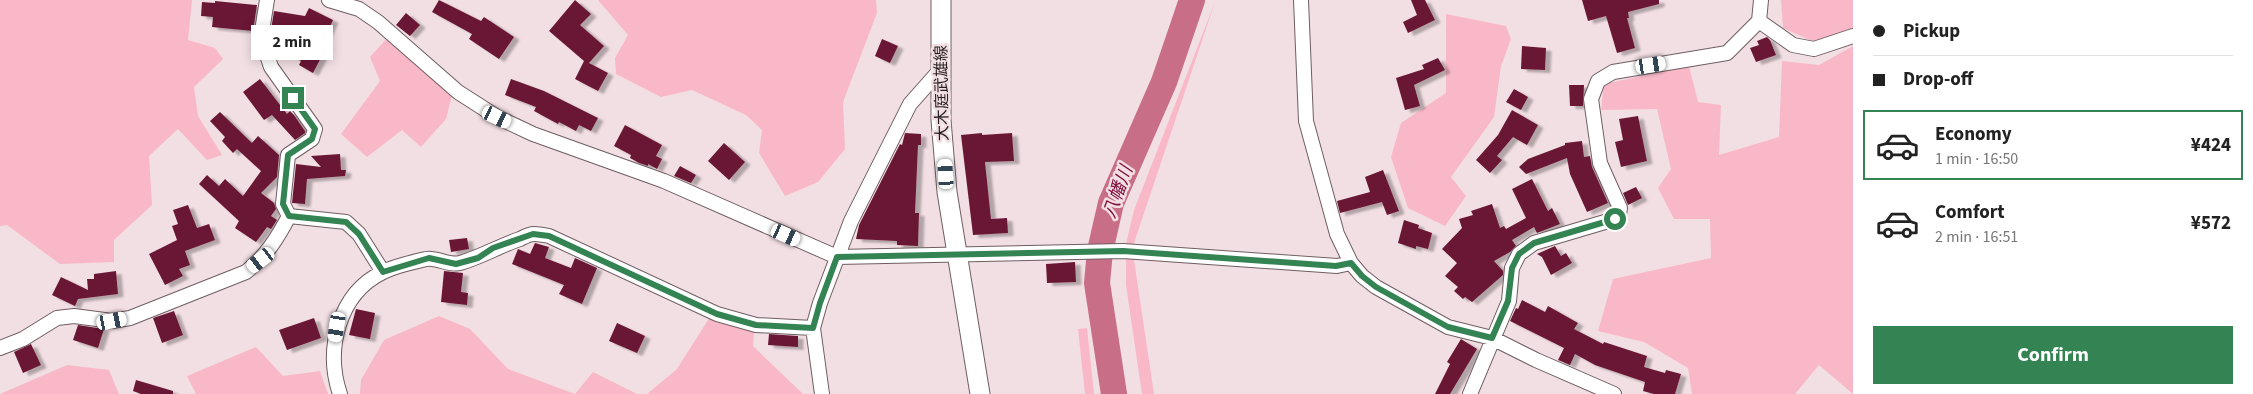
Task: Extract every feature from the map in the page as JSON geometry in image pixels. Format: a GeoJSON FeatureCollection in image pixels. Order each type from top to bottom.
{"type":"FeatureCollection","features":[{"type":"Feature","properties":{"kind":"main road","name":"大木庭武雄線"},"geometry":{"type":"LineString","coordinates":[[941,0],[942,120],[947,192],[980,394]]}},
{"type":"Feature","properties":{"kind":"street"},"geometry":{"type":"LineString","coordinates":[[267,0],[261,37],[271,67],[315,129],[312,139],[288,155],[283,204],[289,216]]}},
{"type":"Feature","properties":{"kind":"street"},"geometry":{"type":"LineString","coordinates":[[329,0],[359,9],[378,22],[458,92],[497,117],[533,134],[664,181],[837,257],[1123,251],[1336,266],[1351,263]]}},
{"type":"Feature","properties":{"kind":"street"},"geometry":{"type":"LineString","coordinates":[[1301,0],[1306,121],[1337,234],[1351,263],[1362,276],[1376,287],[1448,327],[1492,338],[1536,360],[1614,394]]}},
{"type":"Feature","properties":{"kind":"street"},"geometry":{"type":"LineString","coordinates":[[1470,394],[1508,301],[1512,268],[1519,254],[1534,243],[1615,219],[1619,214],[1620,208],[1600,163],[1591,99],[1598,81],[1613,72],[1727,52],[1759,21],[1761,0]]}},
{"type":"Feature","properties":{"kind":"street"},"geometry":{"type":"LineString","coordinates":[[1759,21],[1793,45],[1814,49],[1853,36]]}},
{"type":"Feature","properties":{"kind":"street"},"geometry":{"type":"LineString","coordinates":[[822,394],[813,328],[820,303],[851,221],[910,104],[941,69]]}},
{"type":"Feature","properties":{"kind":"street"},"geometry":{"type":"LineString","coordinates":[[289,216],[346,222],[359,234],[383,272]]}},
{"type":"Feature","properties":{"kind":"street"},"geometry":{"type":"LineString","coordinates":[[0,348],[23,339],[57,318],[74,316],[112,321],[130,318],[246,272],[261,260],[276,242],[289,216]]}},
{"type":"Feature","properties":{"kind":"street"},"geometry":{"type":"LineString","coordinates":[[340,394],[336,382],[333,348],[337,327],[350,301],[363,286],[383,272],[429,258],[456,264],[478,258],[493,248],[533,234],[549,236],[717,314],[756,325],[813,328]]}},
{"type":"Feature","properties":{"kind":"shaded area"},"geometry":{"type":"Polygon","coordinates":[[[0,0],[192,0],[188,40],[215,48],[223,59],[194,87],[198,116],[222,155],[207,160],[178,129],[149,156],[152,205],[114,240],[114,262],[60,264],[7,225],[0,226],[0,0]]]}},
{"type":"Feature","properties":{"kind":"shaded area"},"geometry":{"type":"Polygon","coordinates":[[[598,0],[876,0],[877,13],[843,102],[845,149],[818,182],[785,196],[759,153],[762,130],[746,115],[692,90],[661,97],[616,74],[615,58],[628,35],[598,0]]]}},
{"type":"Feature","properties":{"kind":"shaded area"},"geometry":{"type":"Polygon","coordinates":[[[1781,0],[1853,0],[1853,31],[1812,41],[1783,28],[1781,0]]]}},
{"type":"Feature","properties":{"kind":"shaded area"},"geometry":{"type":"Polygon","coordinates":[[[1215,2],[1134,243],[1134,260],[1154,394],[1142,394],[1126,285],[1126,244],[1134,210],[1215,2]]]}},
{"type":"Feature","properties":{"kind":"shaded area"},"geometry":{"type":"Polygon","coordinates":[[[1446,14],[1506,26],[1511,39],[1501,66],[1494,117],[1451,177],[1466,196],[1445,226],[1408,208],[1391,157],[1401,123],[1446,93],[1446,14]]]}},
{"type":"Feature","properties":{"kind":"shaded area"},"geometry":{"type":"Polygon","coordinates":[[[388,37],[453,91],[446,119],[421,147],[402,130],[367,157],[341,134],[380,81],[370,57],[388,37]]]}},
{"type":"Feature","properties":{"kind":"shaded area"},"geometry":{"type":"Polygon","coordinates":[[[1853,46],[1853,394],[1819,365],[1795,394],[1692,394],[1688,368],[1644,342],[1598,331],[1613,279],[1711,258],[1710,219],[1674,219],[1658,188],[1671,169],[1657,109],[1601,110],[1604,84],[1689,66],[1698,102],[1721,105],[1719,155],[1779,137],[1782,61],[1819,65],[1853,46]]]}},
{"type":"Feature","properties":{"kind":"shaded area"},"geometry":{"type":"Polygon","coordinates":[[[439,316],[470,329],[508,369],[575,394],[360,394],[361,380],[384,340],[439,316]]]}},
{"type":"Feature","properties":{"kind":"shaded area"},"geometry":{"type":"Polygon","coordinates":[[[710,317],[754,332],[753,346],[803,394],[647,394],[677,369],[710,317]]]}},
{"type":"Feature","properties":{"kind":"shaded area"},"geometry":{"type":"Polygon","coordinates":[[[1087,328],[1094,394],[1085,394],[1078,329],[1087,328]]]}},
{"type":"Feature","properties":{"kind":"shaded area"},"geometry":{"type":"Polygon","coordinates":[[[256,347],[283,376],[320,371],[328,394],[196,394],[187,376],[256,347]]]}},
{"type":"Feature","properties":{"kind":"shaded area"},"geometry":{"type":"Polygon","coordinates":[[[67,365],[109,370],[119,394],[0,394],[67,365]]]}},
{"type":"Feature","properties":{"kind":"shaded area"},"geometry":{"type":"Polygon","coordinates":[[[593,372],[637,394],[575,394],[593,372]]]}},
{"type":"Feature","properties":{"kind":"building"},"geometry":{"type":"Polygon","coordinates":[[[439,0],[481,21],[484,17],[514,37],[499,59],[469,39],[472,34],[432,12],[439,0]]]}},
{"type":"Feature","properties":{"kind":"building"},"geometry":{"type":"Polygon","coordinates":[[[575,0],[591,14],[580,25],[604,46],[589,63],[608,73],[598,91],[575,79],[584,61],[549,31],[575,0]]]}},
{"type":"Feature","properties":{"kind":"building"},"geometry":{"type":"Polygon","coordinates":[[[1411,0],[1425,0],[1435,20],[1408,33],[1403,22],[1417,15],[1411,0]]]}},
{"type":"Feature","properties":{"kind":"building"},"geometry":{"type":"Polygon","coordinates":[[[1582,0],[1659,0],[1659,4],[1628,12],[1629,18],[1627,18],[1635,48],[1617,53],[1606,16],[1588,21],[1582,0]]]}},
{"type":"Feature","properties":{"kind":"building"},"geometry":{"type":"Polygon","coordinates":[[[215,1],[257,5],[253,31],[212,27],[213,17],[201,16],[202,2],[215,3],[215,1]]]}},
{"type":"Feature","properties":{"kind":"building"},"geometry":{"type":"Polygon","coordinates":[[[309,8],[333,20],[320,48],[325,50],[313,73],[299,65],[301,61],[285,52],[275,51],[275,40],[271,40],[270,36],[274,11],[305,16],[309,8]]]}},
{"type":"Feature","properties":{"kind":"building"},"geometry":{"type":"Polygon","coordinates":[[[406,13],[420,25],[410,36],[396,25],[406,13]]]}},
{"type":"Feature","properties":{"kind":"building"},"geometry":{"type":"Polygon","coordinates":[[[1767,37],[1776,55],[1756,62],[1750,48],[1759,45],[1757,41],[1767,37]]]}},
{"type":"Feature","properties":{"kind":"building"},"geometry":{"type":"Polygon","coordinates":[[[882,39],[898,46],[890,63],[875,56],[882,39]]]}},
{"type":"Feature","properties":{"kind":"building"},"geometry":{"type":"Polygon","coordinates":[[[1522,46],[1546,48],[1545,70],[1521,69],[1522,46]]]}},
{"type":"Feature","properties":{"kind":"building"},"geometry":{"type":"Polygon","coordinates":[[[1438,58],[1445,70],[1414,85],[1420,106],[1405,110],[1396,78],[1424,69],[1422,65],[1438,58]]]}},
{"type":"Feature","properties":{"kind":"building"},"geometry":{"type":"Polygon","coordinates":[[[260,79],[287,114],[290,111],[305,131],[295,140],[272,115],[264,120],[243,92],[260,79]]]}},
{"type":"Feature","properties":{"kind":"building"},"geometry":{"type":"Polygon","coordinates":[[[511,79],[544,91],[598,118],[591,131],[579,125],[576,131],[559,122],[558,124],[534,111],[536,107],[505,95],[511,79]]]}},
{"type":"Feature","properties":{"kind":"building"},"geometry":{"type":"Polygon","coordinates":[[[1569,85],[1584,85],[1583,106],[1570,106],[1569,85]]]}},
{"type":"Feature","properties":{"kind":"building"},"geometry":{"type":"Polygon","coordinates":[[[1514,89],[1528,97],[1521,110],[1506,102],[1514,89]]]}},
{"type":"Feature","properties":{"kind":"building"},"geometry":{"type":"Polygon","coordinates":[[[1512,110],[1538,125],[1527,145],[1513,137],[1497,156],[1502,160],[1490,173],[1476,160],[1498,135],[1512,110]]]}},
{"type":"Feature","properties":{"kind":"building"},"geometry":{"type":"Polygon","coordinates":[[[220,112],[252,143],[258,136],[279,155],[277,177],[261,193],[274,203],[276,209],[271,216],[277,220],[271,229],[267,227],[256,242],[235,228],[239,221],[199,184],[207,175],[219,186],[225,179],[243,196],[261,171],[237,149],[233,153],[222,141],[225,137],[210,121],[220,112]]]}},
{"type":"Feature","properties":{"kind":"building"},"geometry":{"type":"Polygon","coordinates":[[[1638,116],[1647,161],[1621,167],[1615,142],[1623,140],[1619,119],[1638,116]]]}},
{"type":"Feature","properties":{"kind":"building"},"geometry":{"type":"Polygon","coordinates":[[[625,125],[662,145],[656,156],[662,159],[657,169],[648,164],[648,166],[639,163],[630,158],[631,155],[614,146],[625,125]]]}},
{"type":"Feature","properties":{"kind":"building"},"geometry":{"type":"Polygon","coordinates":[[[905,133],[921,134],[921,145],[918,145],[915,213],[919,213],[918,246],[897,245],[897,241],[856,239],[859,225],[900,144],[902,145],[905,133]]]}},
{"type":"Feature","properties":{"kind":"building"},"geometry":{"type":"Polygon","coordinates":[[[982,133],[982,135],[1012,133],[1014,161],[985,162],[991,219],[1007,218],[1008,233],[973,235],[961,135],[982,133]]]}},
{"type":"Feature","properties":{"kind":"building"},"geometry":{"type":"Polygon","coordinates":[[[1582,141],[1584,157],[1590,156],[1592,167],[1608,203],[1587,212],[1570,174],[1567,158],[1526,174],[1519,167],[1528,159],[1565,145],[1565,143],[1582,141]]]}},
{"type":"Feature","properties":{"kind":"building"},"geometry":{"type":"Polygon","coordinates":[[[724,143],[745,162],[729,180],[708,161],[724,143]]]}},
{"type":"Feature","properties":{"kind":"building"},"geometry":{"type":"Polygon","coordinates":[[[340,154],[341,170],[346,170],[345,176],[307,179],[305,204],[292,203],[296,164],[321,167],[311,156],[340,154]]]}},
{"type":"Feature","properties":{"kind":"building"},"geometry":{"type":"Polygon","coordinates":[[[680,166],[696,175],[691,183],[674,176],[680,166]]]}},
{"type":"Feature","properties":{"kind":"building"},"geometry":{"type":"Polygon","coordinates":[[[1383,170],[1399,211],[1387,215],[1382,202],[1340,213],[1337,201],[1370,192],[1365,177],[1383,170]]]}},
{"type":"Feature","properties":{"kind":"building"},"geometry":{"type":"Polygon","coordinates":[[[1532,179],[1548,211],[1552,208],[1560,224],[1537,233],[1534,227],[1512,240],[1516,246],[1510,252],[1494,261],[1503,271],[1503,275],[1472,302],[1465,297],[1463,299],[1454,291],[1458,287],[1445,276],[1457,263],[1442,249],[1462,228],[1459,219],[1473,215],[1471,211],[1492,204],[1500,228],[1504,226],[1506,229],[1526,218],[1512,189],[1532,179]]]}},
{"type":"Feature","properties":{"kind":"building"},"geometry":{"type":"Polygon","coordinates":[[[1636,187],[1642,198],[1628,205],[1623,193],[1636,187]]]}},
{"type":"Feature","properties":{"kind":"building"},"geometry":{"type":"Polygon","coordinates":[[[188,205],[197,228],[209,224],[215,240],[185,251],[190,265],[179,269],[183,276],[165,285],[149,254],[177,240],[172,226],[178,224],[173,210],[188,205]]]}},
{"type":"Feature","properties":{"kind":"building"},"geometry":{"type":"Polygon","coordinates":[[[1404,220],[1419,225],[1418,228],[1432,233],[1428,249],[1416,246],[1416,249],[1398,243],[1404,220]]]}},
{"type":"Feature","properties":{"kind":"building"},"geometry":{"type":"Polygon","coordinates":[[[467,238],[469,249],[451,252],[449,240],[467,238]]]}},
{"type":"Feature","properties":{"kind":"building"},"geometry":{"type":"Polygon","coordinates":[[[535,243],[549,247],[545,258],[571,268],[575,258],[597,268],[582,304],[559,294],[564,285],[512,264],[518,249],[530,254],[535,243]]]}},
{"type":"Feature","properties":{"kind":"building"},"geometry":{"type":"Polygon","coordinates":[[[1555,246],[1561,256],[1566,253],[1572,263],[1551,275],[1542,257],[1537,254],[1555,246]]]}},
{"type":"Feature","properties":{"kind":"building"},"geometry":{"type":"Polygon","coordinates":[[[1075,262],[1076,282],[1047,283],[1046,264],[1075,262]]]}},
{"type":"Feature","properties":{"kind":"building"},"geometry":{"type":"Polygon","coordinates":[[[116,271],[118,294],[78,299],[75,306],[52,295],[61,277],[88,290],[87,279],[94,279],[94,274],[116,271]]]}},
{"type":"Feature","properties":{"kind":"building"},"geometry":{"type":"Polygon","coordinates":[[[444,271],[463,273],[461,292],[468,293],[467,305],[441,302],[444,271]]]}},
{"type":"Feature","properties":{"kind":"building"},"geometry":{"type":"Polygon","coordinates":[[[1522,300],[1545,312],[1548,306],[1578,323],[1574,329],[1603,344],[1604,342],[1647,356],[1644,367],[1665,373],[1666,370],[1681,374],[1675,394],[1654,394],[1643,391],[1645,382],[1595,365],[1575,354],[1570,365],[1558,360],[1564,348],[1510,321],[1522,300]]]}},
{"type":"Feature","properties":{"kind":"building"},"geometry":{"type":"Polygon","coordinates":[[[356,309],[375,313],[370,339],[349,335],[356,309]]]}},
{"type":"Feature","properties":{"kind":"building"},"geometry":{"type":"Polygon","coordinates":[[[174,311],[183,335],[162,343],[153,318],[174,311]]]}},
{"type":"Feature","properties":{"kind":"building"},"geometry":{"type":"Polygon","coordinates":[[[314,318],[321,338],[287,350],[279,330],[314,318]]]}},
{"type":"Feature","properties":{"kind":"building"},"geometry":{"type":"Polygon","coordinates":[[[617,323],[645,336],[637,353],[609,341],[617,323]]]}},
{"type":"Feature","properties":{"kind":"building"},"geometry":{"type":"Polygon","coordinates":[[[78,325],[104,329],[98,348],[73,340],[78,325]]]}},
{"type":"Feature","properties":{"kind":"building"},"geometry":{"type":"Polygon","coordinates":[[[769,334],[798,336],[798,347],[768,345],[769,334]]]}},
{"type":"Feature","properties":{"kind":"building"},"geometry":{"type":"Polygon","coordinates":[[[1461,339],[1477,349],[1450,394],[1435,394],[1450,364],[1447,362],[1461,339]]]}},
{"type":"Feature","properties":{"kind":"building"},"geometry":{"type":"Polygon","coordinates":[[[31,344],[41,365],[23,373],[14,352],[31,344]]]}},
{"type":"Feature","properties":{"kind":"building"},"geometry":{"type":"Polygon","coordinates":[[[136,380],[173,391],[173,394],[141,394],[133,391],[136,380]]]}},
{"type":"Feature","properties":{"kind":"waterway","name":"八幡川"},"geometry":{"type":"LineString","coordinates":[[1114,394],[1097,283],[1100,251],[1111,203],[1164,82],[1192,0]]}},
{"type":"Feature","properties":{"kind":"route"},"geometry":{"type":"LineString","coordinates":[[293,98],[315,129],[312,139],[288,155],[283,204],[289,216],[346,222],[359,234],[383,272],[429,258],[456,264],[478,258],[493,248],[533,234],[549,236],[717,314],[756,325],[813,328],[837,257],[1123,251],[1336,266],[1351,263],[1362,276],[1376,287],[1448,327],[1492,338],[1508,301],[1512,268],[1519,254],[1534,243],[1615,219]]}}]}
